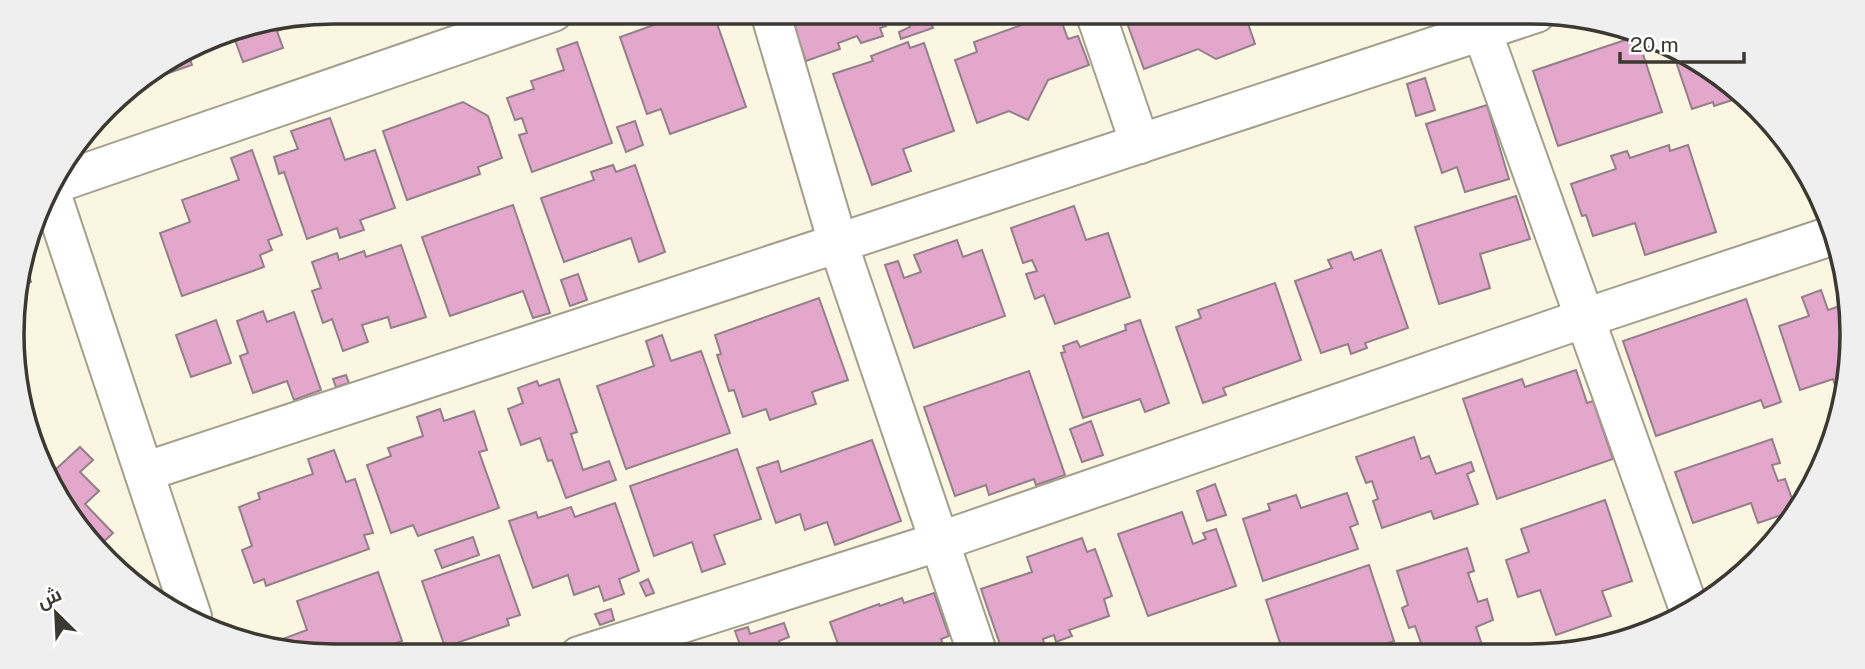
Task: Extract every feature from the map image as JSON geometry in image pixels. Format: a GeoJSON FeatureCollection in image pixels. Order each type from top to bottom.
{"type":"FeatureCollection","features":[{"type":"Feature","properties":{"kind":"street"},"geometry":{"type":"LineString","coordinates":[[64,182],[519,24]]}},
{"type":"Feature","properties":{"kind":"street"},"geometry":{"type":"LineString","coordinates":[[774,24],[838,243],[974,644]]}},
{"type":"Feature","properties":{"kind":"street"},"geometry":{"type":"LineString","coordinates":[[1099,24],[1140,144]]}},
{"type":"Feature","properties":{"kind":"street"},"geometry":{"type":"LineString","coordinates":[[144,472],[1503,24]]}},
{"type":"Feature","properties":{"kind":"street"},"geometry":{"type":"LineString","coordinates":[[1482,31],[1687,603]]}},
{"type":"Feature","properties":{"kind":"street"},"geometry":{"type":"LineString","coordinates":[[55,199],[189,609]]}},
{"type":"Feature","properties":{"kind":"street"},"geometry":{"type":"LineString","coordinates":[[617,644],[938,542],[1585,318],[1825,238]]}},
{"type":"Feature","properties":{"kind":"building"},"geometry":{"type":"Polygon","coordinates":[[[656,24],[717,24],[746,107],[670,134],[661,109],[647,114],[620,37],[656,24]]]}},
{"type":"Feature","properties":{"kind":"building"},"geometry":{"type":"Polygon","coordinates":[[[793,24],[885,24],[880,28],[883,36],[861,43],[857,36],[838,43],[840,49],[806,61],[793,24]]]}},
{"type":"Feature","properties":{"kind":"building"},"geometry":{"type":"Polygon","coordinates":[[[909,24],[932,24],[933,28],[901,39],[899,32],[910,27],[909,24]]]}},
{"type":"Feature","properties":{"kind":"building"},"geometry":{"type":"Polygon","coordinates":[[[1024,24],[1062,24],[1068,39],[1078,36],[1089,65],[1048,80],[1028,120],[1009,111],[977,123],[955,60],[977,52],[974,42],[1024,24]]]}},
{"type":"Feature","properties":{"kind":"building"},"geometry":{"type":"Polygon","coordinates":[[[1127,24],[1248,24],[1255,44],[1216,59],[1198,49],[1144,69],[1127,24]]]}},
{"type":"Feature","properties":{"kind":"building"},"geometry":{"type":"Polygon","coordinates":[[[284,28],[277,31],[283,48],[243,62],[235,41],[284,28]]]}},
{"type":"Feature","properties":{"kind":"building"},"geometry":{"type":"Polygon","coordinates":[[[1626,40],[1630,41],[1640,45],[1662,112],[1558,146],[1533,71],[1626,40]]]}},
{"type":"Feature","properties":{"kind":"building"},"geometry":{"type":"Polygon","coordinates":[[[577,42],[612,143],[532,172],[519,135],[527,133],[522,118],[515,120],[507,98],[534,89],[531,81],[564,70],[557,49],[577,42]]]}},
{"type":"Feature","properties":{"kind":"building"},"geometry":{"type":"Polygon","coordinates":[[[908,42],[910,48],[924,43],[954,131],[903,149],[911,171],[872,185],[833,74],[873,61],[871,56],[908,42]]]}},
{"type":"Feature","properties":{"kind":"building"},"geometry":{"type":"Polygon","coordinates":[[[190,60],[192,65],[167,73],[190,60]]]}},
{"type":"Feature","properties":{"kind":"building"},"geometry":{"type":"Polygon","coordinates":[[[1675,60],[1733,100],[1714,106],[1713,102],[1692,109],[1675,60]]]}},
{"type":"Feature","properties":{"kind":"building"},"geometry":{"type":"Polygon","coordinates":[[[1425,78],[1435,110],[1416,116],[1407,84],[1425,78]]]}},
{"type":"Feature","properties":{"kind":"building"},"geometry":{"type":"Polygon","coordinates":[[[463,102],[488,116],[502,158],[478,167],[480,174],[407,200],[383,131],[463,102]]]}},
{"type":"Feature","properties":{"kind":"building"},"geometry":{"type":"Polygon","coordinates":[[[1487,105],[1509,179],[1465,192],[1457,167],[1442,173],[1426,124],[1487,105]]]}},
{"type":"Feature","properties":{"kind":"building"},"geometry":{"type":"Polygon","coordinates":[[[330,118],[345,160],[375,150],[395,208],[360,220],[364,230],[340,238],[337,228],[307,239],[284,172],[279,174],[274,157],[298,149],[291,131],[330,118]]]}},
{"type":"Feature","properties":{"kind":"building"},"geometry":{"type":"Polygon","coordinates":[[[635,121],[643,145],[626,152],[617,127],[635,121]]]}},
{"type":"Feature","properties":{"kind":"building"},"geometry":{"type":"Polygon","coordinates":[[[1669,145],[1670,151],[1688,145],[1716,232],[1645,255],[1635,223],[1593,236],[1586,215],[1582,216],[1571,184],[1616,169],[1611,156],[1627,151],[1630,158],[1669,145]]]}},
{"type":"Feature","properties":{"kind":"building"},"geometry":{"type":"Polygon","coordinates":[[[252,150],[282,235],[268,240],[272,250],[260,255],[264,267],[182,296],[160,233],[190,222],[182,200],[239,180],[231,158],[252,150]]]}},
{"type":"Feature","properties":{"kind":"building"},"geometry":{"type":"Polygon","coordinates":[[[613,165],[616,172],[635,165],[665,252],[639,262],[631,238],[564,262],[541,198],[594,180],[591,172],[613,165]]]}},
{"type":"Feature","properties":{"kind":"building"},"geometry":{"type":"Polygon","coordinates":[[[1516,196],[1530,239],[1480,254],[1490,288],[1439,304],[1415,227],[1516,196]]]}},
{"type":"Feature","properties":{"kind":"building"},"geometry":{"type":"Polygon","coordinates":[[[513,205],[550,313],[533,318],[523,291],[450,316],[422,237],[513,205]]]}},
{"type":"Feature","properties":{"kind":"building"},"geometry":{"type":"Polygon","coordinates":[[[1074,206],[1086,240],[1108,233],[1130,297],[1055,324],[1044,295],[1035,299],[1026,274],[1037,271],[1032,260],[1023,263],[1011,228],[1074,206]]]}},
{"type":"Feature","properties":{"kind":"building"},"geometry":{"type":"Polygon","coordinates":[[[957,240],[963,257],[982,250],[1005,316],[914,348],[885,265],[898,261],[904,278],[921,272],[914,255],[957,240]]]}},
{"type":"Feature","properties":{"kind":"building"},"geometry":{"type":"Polygon","coordinates":[[[401,245],[426,317],[391,328],[388,317],[362,325],[368,342],[343,351],[332,319],[323,323],[312,291],[321,288],[312,262],[337,253],[339,260],[364,251],[366,257],[401,245]]]}},
{"type":"Feature","properties":{"kind":"building"},"geometry":{"type":"Polygon","coordinates":[[[1381,250],[1408,328],[1365,343],[1367,348],[1351,354],[1348,344],[1321,353],[1295,281],[1332,268],[1328,260],[1351,252],[1354,260],[1381,250]]]}},
{"type":"Feature","properties":{"kind":"building"},"geometry":{"type":"Polygon","coordinates":[[[578,274],[587,300],[570,306],[561,280],[578,274]]]}},
{"type":"Feature","properties":{"kind":"building"},"geometry":{"type":"Polygon","coordinates":[[[1275,283],[1301,360],[1223,388],[1226,395],[1203,403],[1176,327],[1201,318],[1198,310],[1275,283]]]}},
{"type":"Feature","properties":{"kind":"building"},"geometry":{"type":"Polygon","coordinates":[[[1821,290],[1828,310],[1839,306],[1840,355],[1837,384],[1833,379],[1800,390],[1779,326],[1809,316],[1802,297],[1821,290]]]}},
{"type":"Feature","properties":{"kind":"building"},"geometry":{"type":"Polygon","coordinates":[[[819,298],[848,380],[812,392],[816,404],[770,420],[766,409],[743,417],[734,390],[729,391],[717,355],[721,354],[715,335],[819,298]]]}},
{"type":"Feature","properties":{"kind":"building"},"geometry":{"type":"Polygon","coordinates":[[[1746,299],[1781,402],[1764,408],[1761,400],[1656,436],[1623,341],[1746,299]]]}},
{"type":"Feature","properties":{"kind":"building"},"geometry":{"type":"Polygon","coordinates":[[[263,311],[267,322],[294,312],[321,390],[294,400],[287,381],[253,393],[240,356],[248,353],[237,321],[263,311]]]}},
{"type":"Feature","properties":{"kind":"building"},"geometry":{"type":"Polygon","coordinates":[[[216,320],[231,363],[191,377],[176,335],[216,320]]]}},
{"type":"Feature","properties":{"kind":"building"},"geometry":{"type":"Polygon","coordinates":[[[1140,320],[1169,403],[1145,412],[1140,399],[1083,418],[1061,353],[1065,352],[1063,346],[1077,341],[1080,347],[1126,330],[1125,325],[1140,320]]]}},
{"type":"Feature","properties":{"kind":"building"},"geometry":{"type":"Polygon","coordinates":[[[662,335],[671,361],[701,351],[730,433],[626,469],[597,386],[654,366],[646,341],[662,335]]]}},
{"type":"Feature","properties":{"kind":"building"},"geometry":{"type":"Polygon","coordinates":[[[1576,370],[1587,403],[1593,401],[1613,459],[1497,499],[1463,399],[1522,379],[1525,387],[1576,370]]]}},
{"type":"Feature","properties":{"kind":"building"},"geometry":{"type":"Polygon","coordinates":[[[1029,371],[1065,475],[1036,485],[1034,479],[989,495],[986,485],[955,496],[924,407],[1029,371]]]}},
{"type":"Feature","properties":{"kind":"building"},"geometry":{"type":"Polygon","coordinates":[[[346,375],[349,383],[336,387],[333,379],[346,375]]]}},
{"type":"Feature","properties":{"kind":"building"},"geometry":{"type":"Polygon","coordinates":[[[559,379],[577,432],[571,434],[583,470],[609,461],[616,480],[566,498],[552,460],[548,461],[540,438],[521,445],[508,409],[523,403],[518,388],[537,381],[539,386],[559,379]]]}},
{"type":"Feature","properties":{"kind":"building"},"geometry":{"type":"Polygon","coordinates":[[[440,409],[444,421],[474,411],[487,450],[479,452],[499,508],[418,536],[413,525],[391,533],[367,465],[391,456],[388,448],[423,436],[417,417],[440,409]]]}},
{"type":"Feature","properties":{"kind":"building"},"geometry":{"type":"Polygon","coordinates":[[[1091,421],[1103,455],[1082,462],[1070,429],[1091,421]]]}},
{"type":"Feature","properties":{"kind":"building"},"geometry":{"type":"Polygon","coordinates":[[[1414,437],[1421,459],[1429,456],[1436,474],[1471,462],[1474,471],[1467,474],[1478,504],[1434,519],[1431,511],[1382,528],[1373,501],[1378,499],[1372,481],[1366,483],[1356,457],[1414,437]]]}},
{"type":"Feature","properties":{"kind":"building"},"geometry":{"type":"Polygon","coordinates":[[[1772,439],[1780,463],[1772,465],[1778,481],[1785,479],[1792,500],[1782,515],[1758,523],[1751,503],[1693,523],[1675,472],[1772,439]]]}},
{"type":"Feature","properties":{"kind":"building"},"geometry":{"type":"Polygon","coordinates":[[[872,440],[901,521],[835,545],[827,522],[805,530],[800,514],[776,523],[757,468],[778,461],[781,472],[872,440]]]}},
{"type":"Feature","properties":{"kind":"building"},"geometry":{"type":"Polygon","coordinates":[[[80,447],[93,460],[80,472],[99,491],[85,504],[113,533],[104,542],[77,507],[55,470],[80,447]]]}},
{"type":"Feature","properties":{"kind":"building"},"geometry":{"type":"Polygon","coordinates":[[[737,449],[761,519],[714,535],[725,564],[702,572],[692,542],[654,556],[630,486],[737,449]]]}},
{"type":"Feature","properties":{"kind":"building"},"geometry":{"type":"Polygon","coordinates":[[[334,450],[346,482],[355,479],[373,533],[364,535],[369,549],[266,586],[264,579],[254,583],[242,550],[252,546],[239,507],[260,499],[258,493],[313,474],[308,459],[334,450]]]}},
{"type":"Feature","properties":{"kind":"building"},"geometry":{"type":"Polygon","coordinates":[[[1215,484],[1226,515],[1207,521],[1197,491],[1215,484]]]}},
{"type":"Feature","properties":{"kind":"building"},"geometry":{"type":"Polygon","coordinates":[[[1347,493],[1358,524],[1350,527],[1358,549],[1263,581],[1243,519],[1270,510],[1268,504],[1296,495],[1301,508],[1347,493]]]}},
{"type":"Feature","properties":{"kind":"building"},"geometry":{"type":"Polygon","coordinates":[[[1605,500],[1632,581],[1602,591],[1611,616],[1556,635],[1540,590],[1518,597],[1506,560],[1529,552],[1521,529],[1605,500]]]}},
{"type":"Feature","properties":{"kind":"building"},"geometry":{"type":"Polygon","coordinates":[[[615,503],[639,571],[619,579],[624,594],[604,601],[599,586],[574,595],[568,575],[533,588],[509,521],[536,512],[538,518],[571,507],[575,517],[615,503]]]}},
{"type":"Feature","properties":{"kind":"building"},"geometry":{"type":"Polygon","coordinates":[[[1182,512],[1193,544],[1206,539],[1203,533],[1216,529],[1236,586],[1148,616],[1118,534],[1182,512]]]}},
{"type":"Feature","properties":{"kind":"building"},"geometry":{"type":"Polygon","coordinates":[[[473,537],[479,555],[442,568],[435,550],[473,537]]]}},
{"type":"Feature","properties":{"kind":"building"},"geometry":{"type":"Polygon","coordinates":[[[1082,538],[1087,552],[1095,549],[1112,596],[1104,599],[1109,616],[1069,630],[1072,636],[1056,642],[1054,635],[1043,639],[1044,644],[1000,644],[981,589],[1032,572],[1027,557],[1082,538]]]}},
{"type":"Feature","properties":{"kind":"building"},"geometry":{"type":"Polygon","coordinates":[[[1467,548],[1474,571],[1468,573],[1478,602],[1487,599],[1493,620],[1476,627],[1482,644],[1421,644],[1415,626],[1409,628],[1402,608],[1408,605],[1397,571],[1467,548]]]}},
{"type":"Feature","properties":{"kind":"building"},"geometry":{"type":"Polygon","coordinates":[[[499,555],[520,615],[507,619],[509,625],[454,644],[444,644],[422,581],[499,555]]]}},
{"type":"Feature","properties":{"kind":"building"},"geometry":{"type":"Polygon","coordinates":[[[1369,565],[1394,641],[1385,644],[1280,644],[1266,600],[1369,565]]]}},
{"type":"Feature","properties":{"kind":"building"},"geometry":{"type":"Polygon","coordinates":[[[378,572],[402,641],[394,644],[314,644],[280,640],[307,630],[297,601],[378,572]]]}},
{"type":"Feature","properties":{"kind":"building"},"geometry":{"type":"Polygon","coordinates":[[[648,579],[654,593],[646,596],[640,583],[648,579]]]}},
{"type":"Feature","properties":{"kind":"building"},"geometry":{"type":"Polygon","coordinates":[[[934,593],[949,636],[941,639],[943,644],[838,644],[830,622],[902,598],[904,603],[934,593]]]}},
{"type":"Feature","properties":{"kind":"building"},"geometry":{"type":"Polygon","coordinates":[[[611,609],[614,620],[600,625],[595,614],[611,609]]]}},
{"type":"Feature","properties":{"kind":"building"},"geometry":{"type":"Polygon","coordinates":[[[784,623],[789,637],[779,641],[780,644],[740,644],[735,631],[748,627],[750,634],[784,623]]]}}]}
